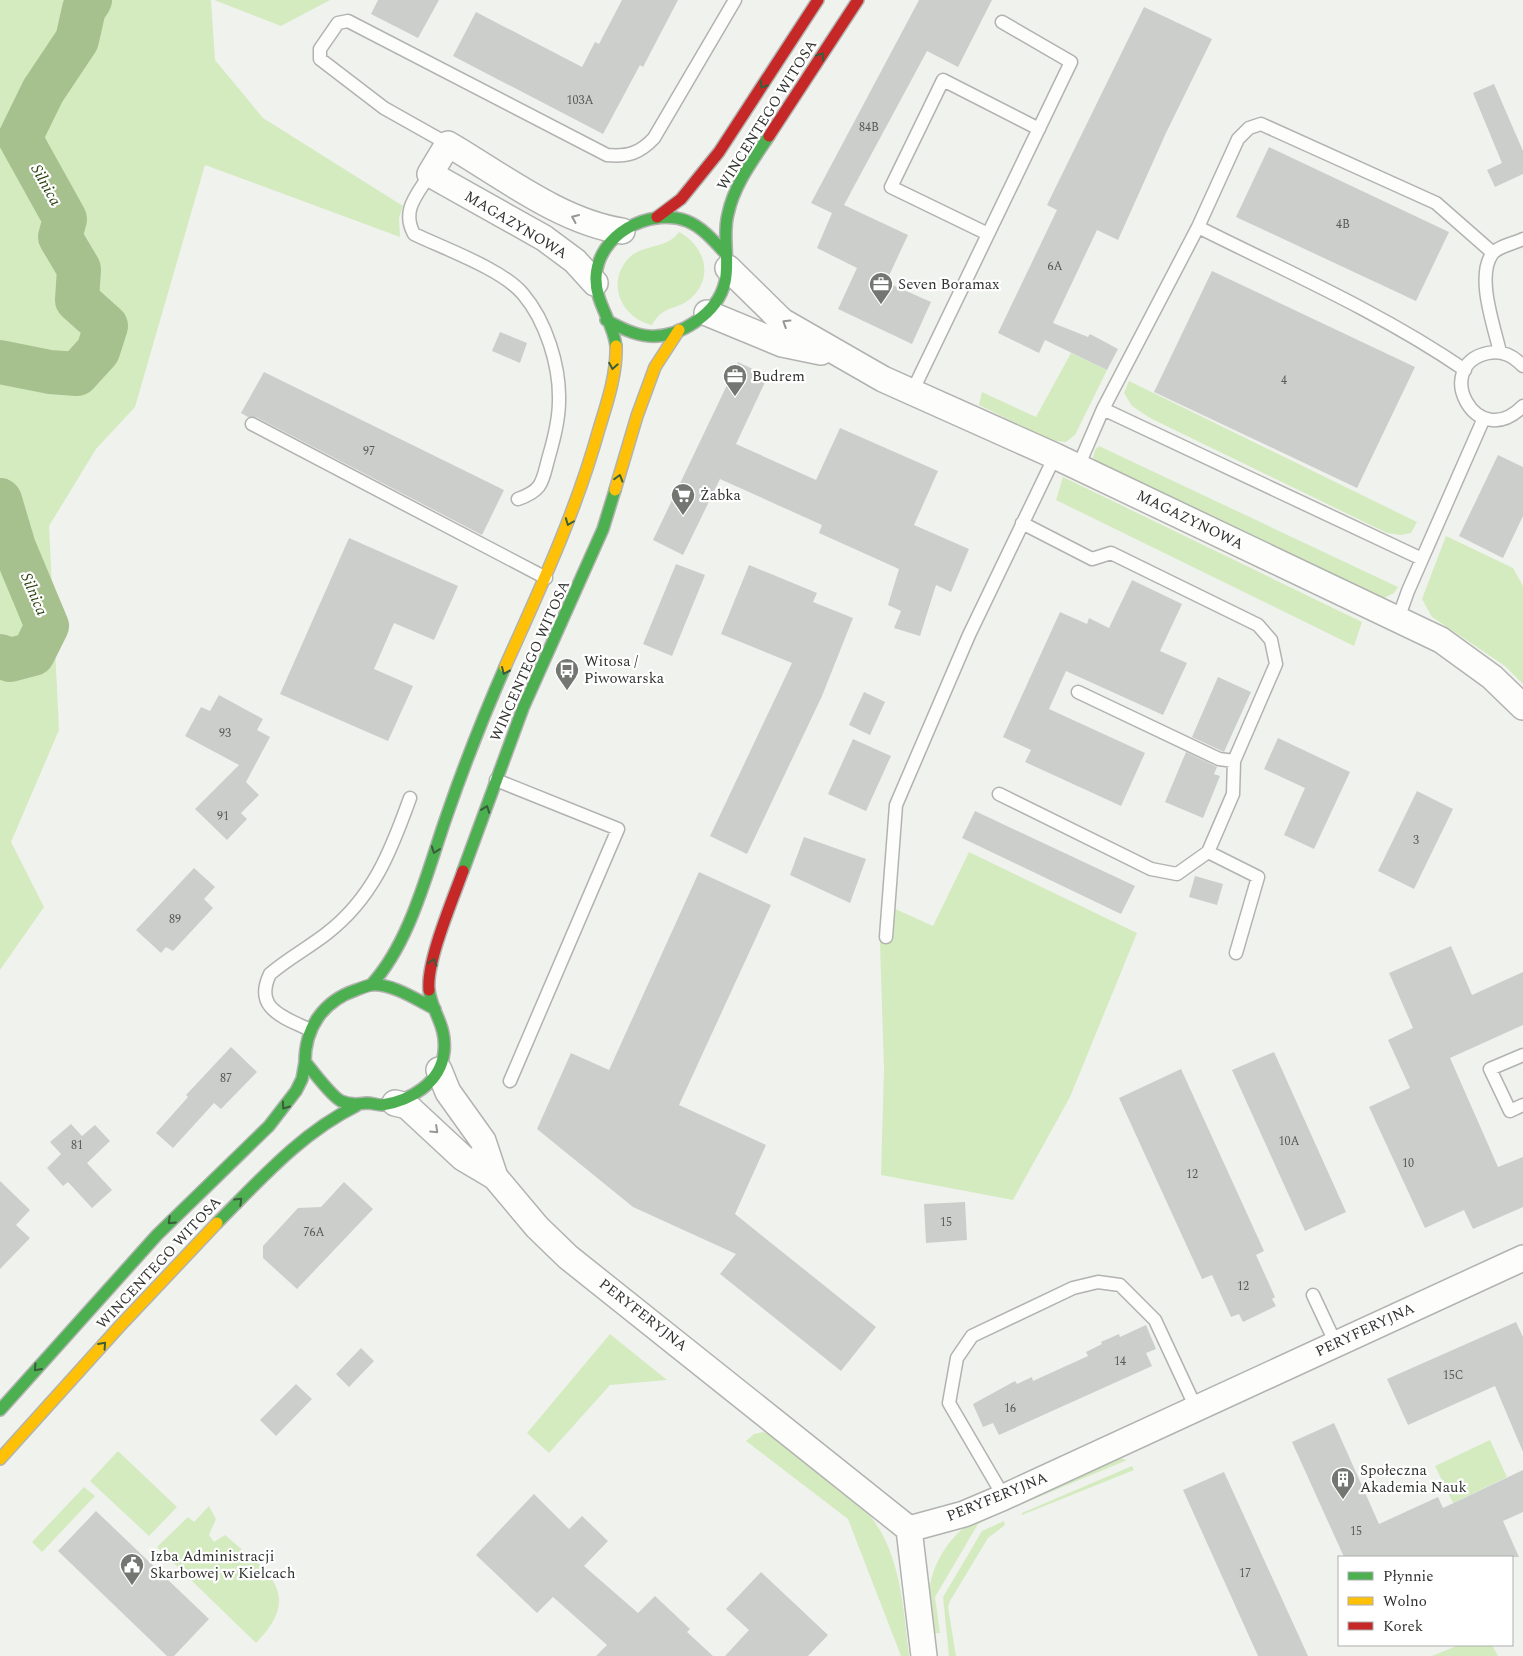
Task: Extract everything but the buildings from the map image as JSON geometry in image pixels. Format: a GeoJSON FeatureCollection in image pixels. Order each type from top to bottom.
{"type":"FeatureCollection","features":[{"type":"Feature","properties":{"kind":"main road","name":"WINCENTEGO WITOSA"},"geometry":{"type":"LineString","coordinates":[[657,217],[681,199],[719,152],[818,0]]}},
{"type":"Feature","properties":{"kind":"main road","name":"WINCENTEGO WITOSA"},"geometry":{"type":"LineString","coordinates":[[727,260],[724,233],[726,218],[743,177],[858,0]]}},
{"type":"Feature","properties":{"kind":"main road"},"geometry":{"type":"LineString","coordinates":[[657,217],[684,220],[696,225],[727,260],[721,295],[707,313],[679,330],[661,337],[642,336],[606,320],[597,299],[595,283],[602,253],[608,243],[622,231],[657,217]]}},
{"type":"Feature","properties":{"kind":"main road","name":"WINCENTEGO WITOSA"},"geometry":{"type":"LineString","coordinates":[[371,986],[384,971],[403,936],[475,738],[546,578],[579,497],[610,387],[616,349],[614,333],[606,320]]}},
{"type":"Feature","properties":{"kind":"main road","name":"WINCENTEGO WITOSA"},"geometry":{"type":"LineString","coordinates":[[435,1009],[428,980],[444,922],[523,708],[602,529],[637,416],[655,367],[679,330]]}},
{"type":"Feature","properties":{"kind":"main road"},"geometry":{"type":"LineString","coordinates":[[371,986],[401,992],[435,1009],[442,1023],[445,1042],[444,1055],[439,1070],[430,1083],[415,1095],[395,1103],[380,1105],[368,1103],[356,1106],[339,1100],[306,1062],[305,1045],[310,1030],[320,1012],[328,1004],[347,993],[371,986]]}},
{"type":"Feature","properties":{"kind":"main road","name":"WINCENTEGO WITOSA"},"geometry":{"type":"LineString","coordinates":[[0,1410],[157,1235],[269,1126],[296,1091],[302,1079],[306,1062]]}},
{"type":"Feature","properties":{"kind":"main road","name":"WINCENTEGO WITOSA"},"geometry":{"type":"LineString","coordinates":[[0,1459],[204,1235],[290,1151],[326,1122],[356,1106]]}},
{"type":"Feature","properties":{"kind":"street"},"geometry":{"type":"LineString","coordinates":[[430,174],[448,144],[572,218],[599,228],[622,231]]}},
{"type":"Feature","properties":{"kind":"street","name":"MAGAZYNOWA"},"geometry":{"type":"LineString","coordinates":[[430,174],[544,238],[575,261],[595,283]]}},
{"type":"Feature","properties":{"kind":"street","name":"MAGAZYNOWA"},"geometry":{"type":"LineString","coordinates":[[727,260],[775,316],[843,356],[912,392],[1055,456],[1441,640],[1492,676],[1523,707]]}},
{"type":"Feature","properties":{"kind":"street","name":"MAGAZYNOWA"},"geometry":{"type":"LineString","coordinates":[[707,313],[782,344],[843,356]]}},
{"type":"Feature","properties":{"kind":"street","name":"PERYFERYJNA"},"geometry":{"type":"LineString","coordinates":[[439,1070],[448,1092],[483,1141],[495,1177]]}},
{"type":"Feature","properties":{"kind":"street","name":"PERYFERYJNA"},"geometry":{"type":"LineString","coordinates":[[395,1103],[406,1106],[463,1158],[495,1177],[536,1227],[568,1257],[909,1529],[964,1514],[1004,1497],[1523,1258]]}},
{"type":"Feature","properties":{"kind":"street"},"geometry":{"type":"LineString","coordinates":[[909,1529],[924,1656]]}},
{"type":"Feature","properties":{"kind":"lane"},"geometry":{"type":"LineString","coordinates":[[448,144],[384,108],[320,59],[320,49],[338,23],[345,20],[607,155],[621,156],[634,154],[646,147],[654,138],[735,0]]}},
{"type":"Feature","properties":{"kind":"lane"},"geometry":{"type":"LineString","coordinates":[[912,392],[1071,62],[1002,22]]}},
{"type":"Feature","properties":{"kind":"lane"},"geometry":{"type":"LineString","coordinates":[[988,234],[891,187],[943,80],[1039,128]]}},
{"type":"Feature","properties":{"kind":"lane"},"geometry":{"type":"LineString","coordinates":[[1078,467],[1103,409],[1198,227],[1238,139],[1248,128],[1261,124],[1436,203],[1493,253]]}},
{"type":"Feature","properties":{"kind":"lane"},"geometry":{"type":"LineString","coordinates":[[430,174],[409,209],[408,222],[414,234],[507,279],[534,308],[551,352],[560,400],[552,445],[540,485],[533,494],[518,499]]}},
{"type":"Feature","properties":{"kind":"lane"},"geometry":{"type":"LineString","coordinates":[[1198,227],[1391,324],[1426,343],[1465,370]]}},
{"type":"Feature","properties":{"kind":"lane"},"geometry":{"type":"LineString","coordinates":[[1500,352],[1486,289],[1485,269],[1493,253],[1523,239]]}},
{"type":"Feature","properties":{"kind":"lane"},"geometry":{"type":"LineString","coordinates":[[1523,366],[1516,358],[1500,352],[1483,354],[1472,360],[1465,370],[1461,381],[1464,398],[1474,413],[1484,418],[1506,419],[1523,406]]}},
{"type":"Feature","properties":{"kind":"lane"},"geometry":{"type":"LineString","coordinates":[[1103,409],[1422,559]]}},
{"type":"Feature","properties":{"kind":"lane"},"geometry":{"type":"LineString","coordinates":[[1398,620],[1422,559],[1484,418]]}},
{"type":"Feature","properties":{"kind":"lane"},"geometry":{"type":"LineString","coordinates":[[252,424],[546,578]]}},
{"type":"Feature","properties":{"kind":"lane"},"geometry":{"type":"LineString","coordinates":[[886,936],[896,805],[969,635],[1055,456]]}},
{"type":"Feature","properties":{"kind":"lane"},"geometry":{"type":"LineString","coordinates":[[999,794],[1151,869],[1177,874],[1208,852],[1233,794],[1234,761],[1276,664],[1272,640],[1258,625],[1111,553],[1092,559],[1022,524]]}},
{"type":"Feature","properties":{"kind":"lane"},"geometry":{"type":"LineString","coordinates":[[1078,692],[1219,759],[1234,761]]}},
{"type":"Feature","properties":{"kind":"lane"},"geometry":{"type":"LineString","coordinates":[[496,780],[618,829],[510,1081]]}},
{"type":"Feature","properties":{"kind":"lane"},"geometry":{"type":"LineString","coordinates":[[310,1030],[276,1013],[264,995],[265,984],[270,974],[326,934],[357,904],[389,857],[410,798]]}},
{"type":"Feature","properties":{"kind":"lane"},"geometry":{"type":"LineString","coordinates":[[1208,852],[1258,877],[1236,953]]}},
{"type":"Feature","properties":{"kind":"lane"},"geometry":{"type":"LineString","coordinates":[[1523,1055],[1490,1069],[1510,1111],[1523,1105]]}},
{"type":"Feature","properties":{"kind":"lane"},"geometry":{"type":"LineString","coordinates":[[1004,1497],[949,1403],[957,1358],[972,1336],[1073,1288],[1098,1282],[1120,1286],[1136,1300],[1155,1320],[1196,1408]]}},
{"type":"Feature","properties":{"kind":"lane"},"geometry":{"type":"LineString","coordinates":[[1313,1295],[1336,1344]]}},
{"type":"Feature","properties":{"kind":"green space"},"geometry":{"type":"Polygon","coordinates":[[[0,0],[211,0],[215,60],[263,118],[403,206],[399,218],[400,237],[205,165],[135,407],[96,449],[49,526],[59,730],[11,842],[44,907],[0,970],[0,0]]]}},
{"type":"Feature","properties":{"kind":"green space"},"geometry":{"type":"Polygon","coordinates":[[[214,0],[330,0],[281,26],[214,0]]]}},
{"type":"Feature","properties":{"kind":"green space"},"geometry":{"type":"Polygon","coordinates":[[[679,232],[695,245],[700,254],[704,263],[702,282],[698,291],[690,299],[660,314],[652,325],[633,316],[626,308],[618,290],[618,280],[627,260],[633,255],[639,251],[668,242],[679,232]]]}},
{"type":"Feature","properties":{"kind":"green space"},"geometry":{"type":"Polygon","coordinates":[[[1071,353],[1107,370],[1075,435],[1066,442],[1053,441],[979,405],[982,392],[1036,417],[1071,353]]]}},
{"type":"Feature","properties":{"kind":"green space"},"geometry":{"type":"Polygon","coordinates":[[[1129,381],[1417,522],[1411,533],[1401,535],[1387,533],[1150,418],[1132,406],[1124,393],[1129,381]]]}},
{"type":"Feature","properties":{"kind":"green space"},"geometry":{"type":"Polygon","coordinates":[[[1099,446],[1398,587],[1394,593],[1384,598],[1371,595],[1101,466],[1093,458],[1095,450],[1099,446]]]}},
{"type":"Feature","properties":{"kind":"green space"},"geometry":{"type":"Polygon","coordinates":[[[1063,477],[1362,622],[1354,646],[1056,500],[1063,477]]]}},
{"type":"Feature","properties":{"kind":"green space"},"geometry":{"type":"Polygon","coordinates":[[[1446,536],[1513,568],[1523,586],[1523,684],[1505,666],[1432,617],[1422,599],[1446,536]]]}},
{"type":"Feature","properties":{"kind":"green space"},"geometry":{"type":"Polygon","coordinates":[[[969,852],[1137,933],[1070,1097],[1013,1200],[881,1175],[884,1069],[880,943],[882,903],[933,926],[969,852]]]}},
{"type":"Feature","properties":{"kind":"green space"},"geometry":{"type":"Polygon","coordinates":[[[610,1334],[667,1380],[610,1385],[549,1453],[527,1433],[610,1334]]]}},
{"type":"Feature","properties":{"kind":"green space"},"geometry":{"type":"Polygon","coordinates":[[[763,1432],[774,1436],[868,1513],[879,1529],[894,1563],[899,1581],[909,1656],[901,1656],[848,1519],[746,1441],[754,1434],[763,1432]]]}},
{"type":"Feature","properties":{"kind":"green space"},"geometry":{"type":"Polygon","coordinates":[[[1490,1440],[1507,1477],[1453,1503],[1435,1466],[1490,1440]]]}},
{"type":"Feature","properties":{"kind":"green space"},"geometry":{"type":"Polygon","coordinates":[[[118,1451],[177,1507],[149,1536],[90,1481],[118,1451]]]}},
{"type":"Feature","properties":{"kind":"green space"},"geometry":{"type":"Polygon","coordinates":[[[1119,1458],[1127,1460],[1022,1504],[1027,1499],[1119,1458]]]}},
{"type":"Feature","properties":{"kind":"green space"},"geometry":{"type":"Polygon","coordinates":[[[1132,1466],[1134,1470],[1022,1515],[1022,1513],[1132,1466]]]}},
{"type":"Feature","properties":{"kind":"green space"},"geometry":{"type":"Polygon","coordinates":[[[84,1487],[95,1496],[42,1552],[32,1542],[84,1487]]]}},
{"type":"Feature","properties":{"kind":"green space"},"geometry":{"type":"Polygon","coordinates":[[[209,1506],[216,1519],[209,1535],[214,1542],[225,1535],[254,1559],[266,1571],[274,1583],[279,1596],[278,1610],[271,1625],[256,1643],[157,1547],[188,1517],[194,1522],[209,1506]]]}},
{"type":"Feature","properties":{"kind":"green space"},"geometry":{"type":"Polygon","coordinates":[[[997,1515],[978,1524],[935,1597],[940,1633],[935,1633],[930,1604],[930,1587],[937,1563],[952,1539],[962,1529],[985,1517],[997,1515]]]}},
{"type":"Feature","properties":{"kind":"green space"},"geometry":{"type":"Polygon","coordinates":[[[1004,1521],[1005,1525],[988,1538],[950,1601],[948,1607],[956,1656],[949,1656],[943,1597],[982,1531],[1004,1521]]]}},
{"type":"Feature","properties":{"kind":"green space"},"geometry":{"type":"Polygon","coordinates":[[[1457,1646],[1493,1646],[1498,1656],[1432,1656],[1457,1646]]]}},
{"type":"Feature","properties":{"kind":"waterway","name":"Silnica"},"geometry":{"type":"LineString","coordinates":[[0,362],[50,372],[77,374],[98,351],[106,326],[77,300],[79,269],[60,237],[65,219],[20,138],[43,91],[77,40],[84,9],[90,0]]}},
{"type":"Feature","properties":{"kind":"waterway","name":"Silnica"},"geometry":{"type":"LineString","coordinates":[[0,500],[14,547],[47,626],[33,654],[10,660],[0,656]]}},
{"type":"Feature","properties":{"kind":"traffic: fast"},"geometry":{"type":"LineString","coordinates":[[606,320],[638,334],[661,336],[685,328],[715,304],[725,282],[727,265],[726,222],[731,203],[745,173],[769,136]]}},
{"type":"Feature","properties":{"kind":"traffic: fast"},"geometry":{"type":"LineString","coordinates":[[616,346],[596,286],[599,262],[615,237],[642,221],[672,218],[687,221],[698,227],[725,253]]}},
{"type":"Feature","properties":{"kind":"traffic: fast"},"geometry":{"type":"LineString","coordinates":[[463,871],[523,708],[603,529],[615,490]]}},
{"type":"Feature","properties":{"kind":"traffic: fast"},"geometry":{"type":"LineString","coordinates":[[371,985],[385,968],[408,926],[461,775],[505,667]]}},
{"type":"Feature","properties":{"kind":"traffic: fast"},"geometry":{"type":"LineString","coordinates":[[429,990],[443,1034],[444,1052],[442,1063],[437,1073],[422,1089],[413,1095],[382,1105],[369,1103],[354,1104],[341,1101],[332,1094],[305,1062],[308,1038],[318,1017],[334,1001],[356,990],[371,985],[396,989],[435,1009]]}},
{"type":"Feature","properties":{"kind":"traffic: fast"},"geometry":{"type":"LineString","coordinates":[[0,1410],[157,1235],[269,1126],[296,1091],[302,1079],[305,1062]]}},
{"type":"Feature","properties":{"kind":"traffic: fast"},"geometry":{"type":"LineString","coordinates":[[217,1223],[282,1158],[317,1130],[356,1106]]}},
{"type":"Feature","properties":{"kind":"traffic: slow"},"geometry":{"type":"LineString","coordinates":[[615,490],[637,416],[655,367],[679,330]]}},
{"type":"Feature","properties":{"kind":"traffic: slow"},"geometry":{"type":"LineString","coordinates":[[505,667],[580,490],[611,388],[616,346]]}},
{"type":"Feature","properties":{"kind":"traffic: slow"},"geometry":{"type":"LineString","coordinates":[[0,1459],[119,1327],[217,1223]]}},
{"type":"Feature","properties":{"kind":"traffic: jam"},"geometry":{"type":"LineString","coordinates":[[657,217],[681,199],[719,152],[818,0]]}},
{"type":"Feature","properties":{"kind":"traffic: jam"},"geometry":{"type":"LineString","coordinates":[[769,136],[858,0]]}},
{"type":"Feature","properties":{"kind":"traffic: jam"},"geometry":{"type":"LineString","coordinates":[[429,990],[429,978],[436,947],[463,871]]}},
{"type":"Feature","properties":{"kind":"place","name":"Seven Boramax"},"geometry":{"type":"Point","coordinates":[881,305]}},
{"type":"Feature","properties":{"kind":"place","name":"Budrem"},"geometry":{"type":"Point","coordinates":[735,397]}},
{"type":"Feature","properties":{"kind":"place","name":"Żabka"},"geometry":{"type":"Point","coordinates":[683,516]}},
{"type":"Feature","properties":{"kind":"place","name":"Witosa / Piwowarska"},"geometry":{"type":"Point","coordinates":[567,691]}},
{"type":"Feature","properties":{"kind":"place","name":"Społeczna Akademia Nauk"},"geometry":{"type":"Point","coordinates":[1343,1500]}},
{"type":"Feature","properties":{"kind":"place","name":"Izba Administracji Skarbowej w Kielcach"},"geometry":{"type":"Point","coordinates":[132,1586]}}]}
